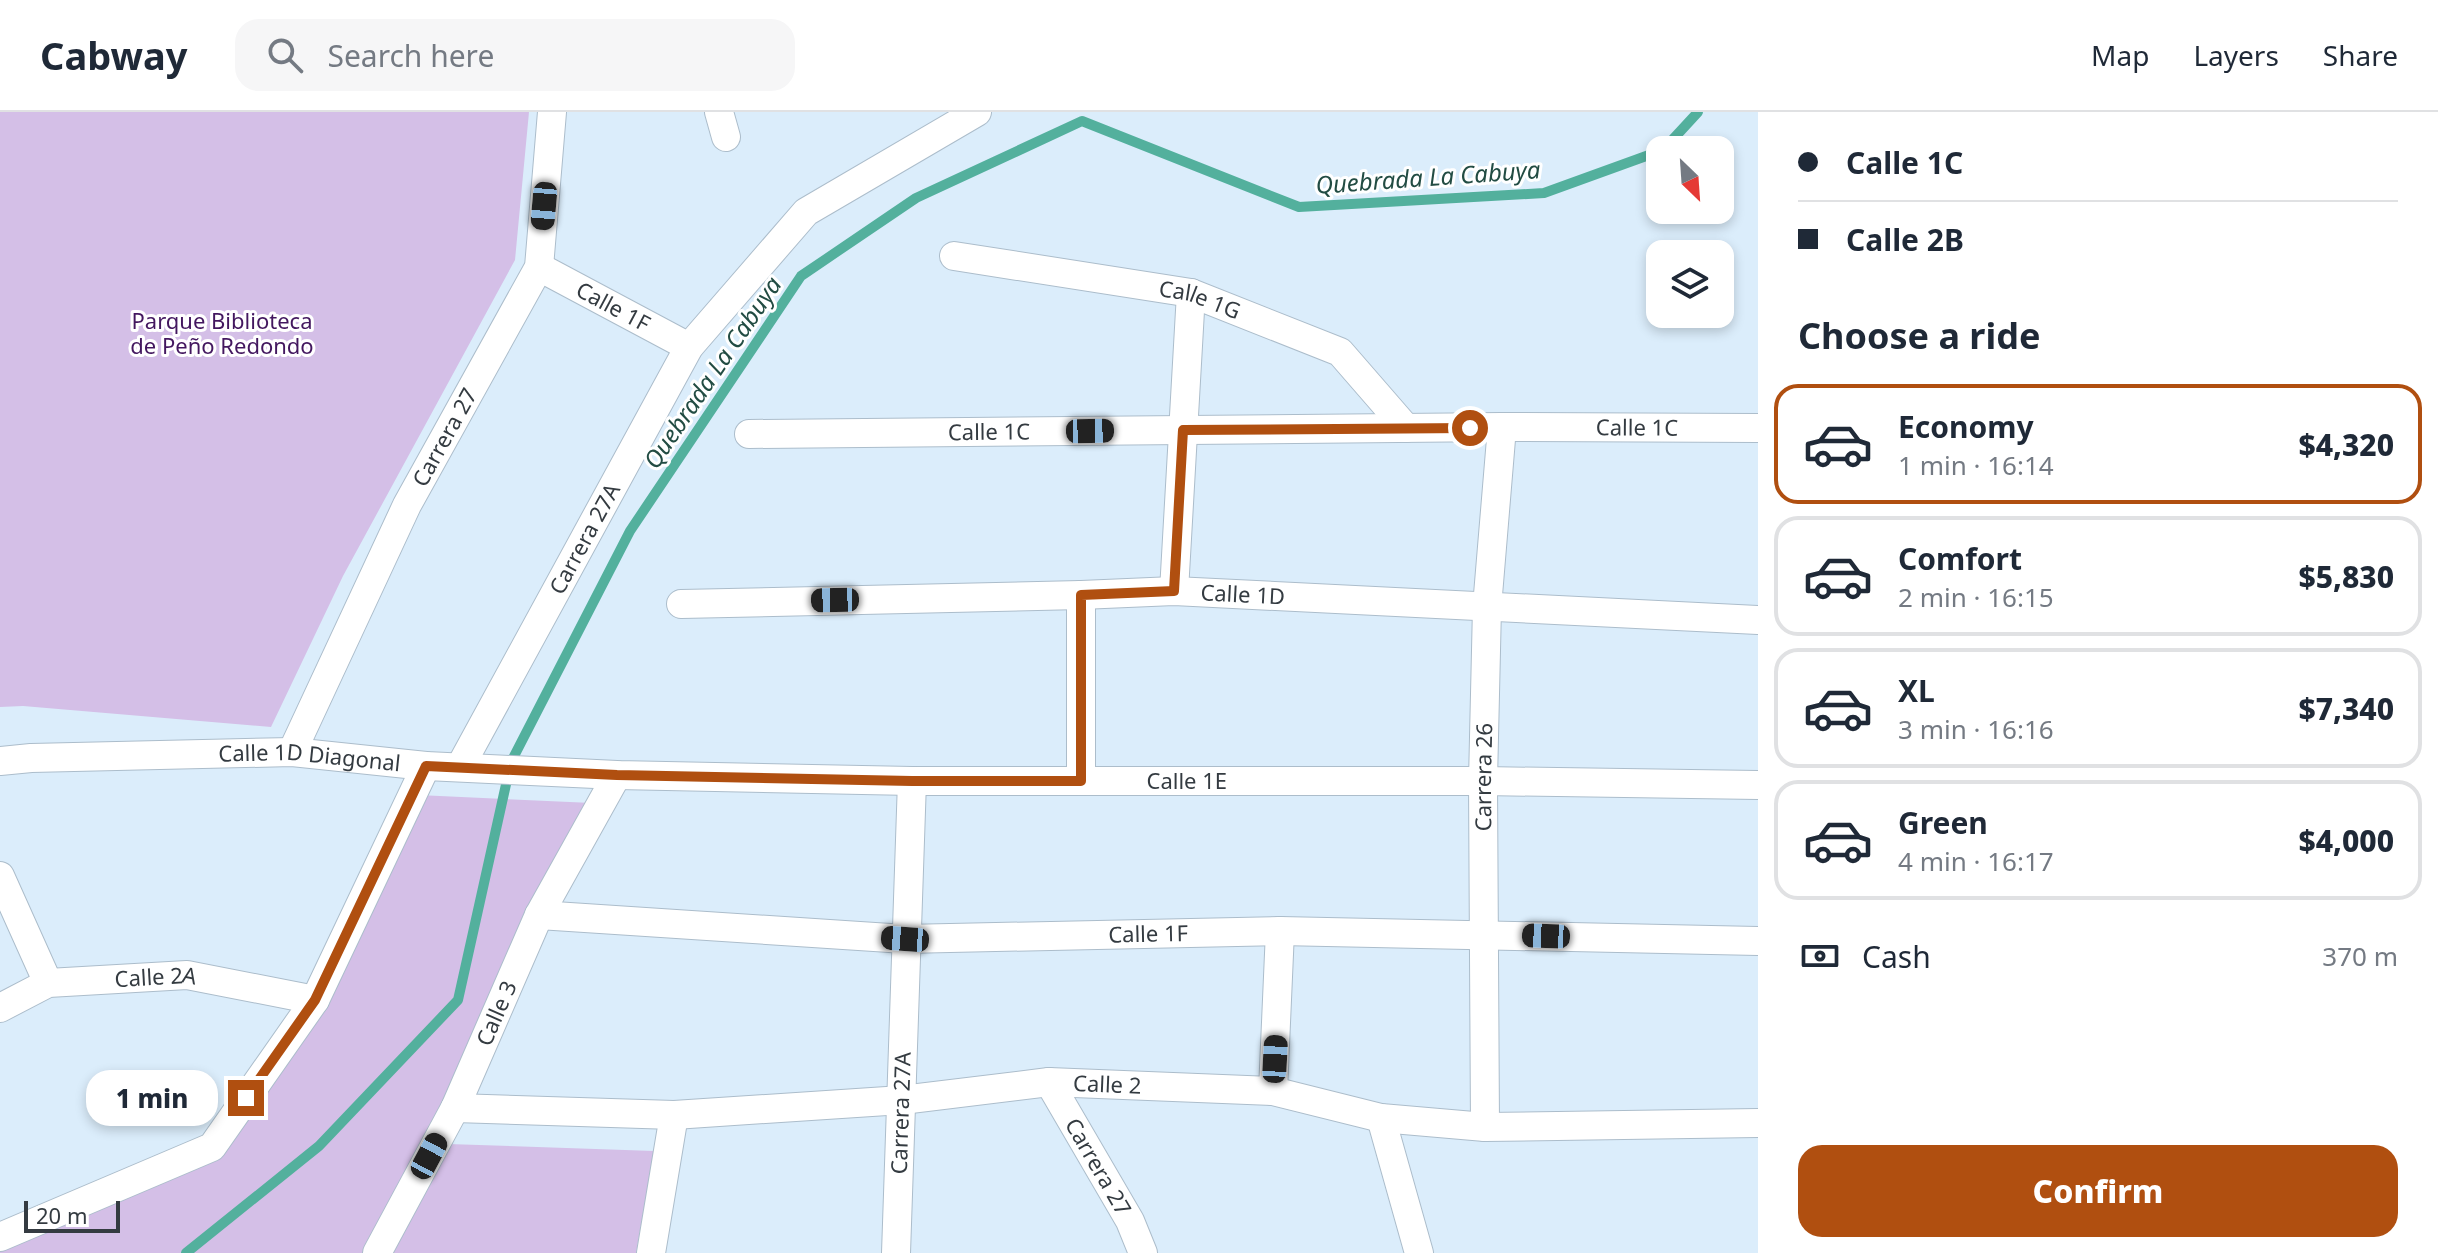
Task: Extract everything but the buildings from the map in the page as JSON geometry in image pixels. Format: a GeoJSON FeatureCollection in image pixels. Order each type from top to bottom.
{"type":"FeatureCollection","features":[{"type":"Feature","properties":{"kind":"street","name":"Carrera 27A"},"geometry":{"type":"LineString","coordinates":[[474,767],[689,347],[806,212],[977,112]]}},
{"type":"Feature","properties":{"kind":"street","name":"Carrera 27"},"geometry":{"type":"LineString","coordinates":[[292,752],[407,505],[539,267],[556,113]]}},
{"type":"Feature","properties":{"kind":"street","name":"Calle 1G"},"geometry":{"type":"LineString","coordinates":[[954,256],[1191,293],[1340,352],[1406,428]]}},
{"type":"Feature","properties":{"kind":"street","name":"Calle 1F"},"geometry":{"type":"LineString","coordinates":[[539,267],[689,347]]}},
{"type":"Feature","properties":{"kind":"street"},"geometry":{"type":"LineString","coordinates":[[1174,591],[1191,293]]}},
{"type":"Feature","properties":{"kind":"street","name":"Calle 1C"},"geometry":{"type":"LineString","coordinates":[[749,434],[1502,427],[1758,428]]}},
{"type":"Feature","properties":{"kind":"street","name":"Carrera 26"},"geometry":{"type":"LineString","coordinates":[[1485,1127],[1483,781],[1487,607],[1502,427]]}},
{"type":"Feature","properties":{"kind":"street","name":"Calle 1D"},"geometry":{"type":"LineString","coordinates":[[681,604],[1174,591],[1758,620]]}},
{"type":"Feature","properties":{"kind":"street"},"geometry":{"type":"LineString","coordinates":[[1081,595],[1081,781]]}},
{"type":"Feature","properties":{"kind":"street","name":"Calle 1D Diagonal"},"geometry":{"type":"LineString","coordinates":[[0,761],[292,752],[426,766],[617,775]]}},
{"type":"Feature","properties":{"kind":"street"},"geometry":{"type":"LineString","coordinates":[[0,1237],[212,1147],[315,1000],[426,766]]}},
{"type":"Feature","properties":{"kind":"street","name":"Calle 1E"},"geometry":{"type":"LineString","coordinates":[[617,775],[912,781],[1483,781],[1758,785]]}},
{"type":"Feature","properties":{"kind":"street","name":"Calle 3"},"geometry":{"type":"LineString","coordinates":[[377,1253],[455,1108],[539,915],[617,775]]}},
{"type":"Feature","properties":{"kind":"street","name":"Carrera 27A"},"geometry":{"type":"LineString","coordinates":[[896,1253],[912,781]]}},
{"type":"Feature","properties":{"kind":"street"},"geometry":{"type":"LineString","coordinates":[[0,876],[48,983]]}},
{"type":"Feature","properties":{"kind":"street","name":"Calle 1F"},"geometry":{"type":"LineString","coordinates":[[539,915],[905,939],[1280,931],[1758,941]]}},
{"type":"Feature","properties":{"kind":"street"},"geometry":{"type":"LineString","coordinates":[[1273,1091],[1280,931]]}},
{"type":"Feature","properties":{"kind":"street","name":"Calle 2A"},"geometry":{"type":"LineString","coordinates":[[0,1008],[48,983],[187,975],[315,1000]]}},
{"type":"Feature","properties":{"kind":"street","name":"Carrera 27"},"geometry":{"type":"LineString","coordinates":[[1049,1082],[1130,1221],[1143,1253]]}},
{"type":"Feature","properties":{"kind":"street","name":"Calle 2"},"geometry":{"type":"LineString","coordinates":[[455,1108],[674,1115],[902,1100],[1049,1082],[1273,1091],[1381,1118],[1485,1127],[1758,1123]]}},
{"type":"Feature","properties":{"kind":"street"},"geometry":{"type":"LineString","coordinates":[[651,1253],[674,1115]]}},
{"type":"Feature","properties":{"kind":"street"},"geometry":{"type":"LineString","coordinates":[[1381,1118],[1419,1253]]}},
{"type":"Feature","properties":{"kind":"green space","name":"Parque Biblioteca de Peño Redondo"},"geometry":{"type":"Polygon","coordinates":[[[0,112],[529,112],[515,260],[343,576],[271,727],[23,706],[0,707],[0,112]]]}},
{"type":"Feature","properties":{"kind":"green space"},"geometry":{"type":"Polygon","coordinates":[[[418,795],[592,803],[438,1120],[366,1253],[0,1253],[0,1245],[208,1157],[418,795]]]}},
{"type":"Feature","properties":{"kind":"green space"},"geometry":{"type":"Polygon","coordinates":[[[448,1144],[654,1151],[636,1253],[389,1253],[448,1144]]]}},
{"type":"Feature","properties":{"kind":"waterway","name":"Quebrada La Cabuya"},"geometry":{"type":"LineString","coordinates":[[1676,136],[1698,112]]}},
{"type":"Feature","properties":{"kind":"waterway","name":"Quebrada La Cabuya"},"geometry":{"type":"LineString","coordinates":[[186,1253],[319,1146],[458,1000],[511,762],[630,531],[801,276],[916,198],[1082,121],[1299,207],[1544,193],[1646,156]]}},
{"type":"Feature","properties":{"kind":"route"},"geometry":{"type":"LineString","coordinates":[[246,1098],[315,1000],[426,766],[617,775],[1081,781],[1081,595],[1174,591],[1183,430],[1470,428]]}}]}
